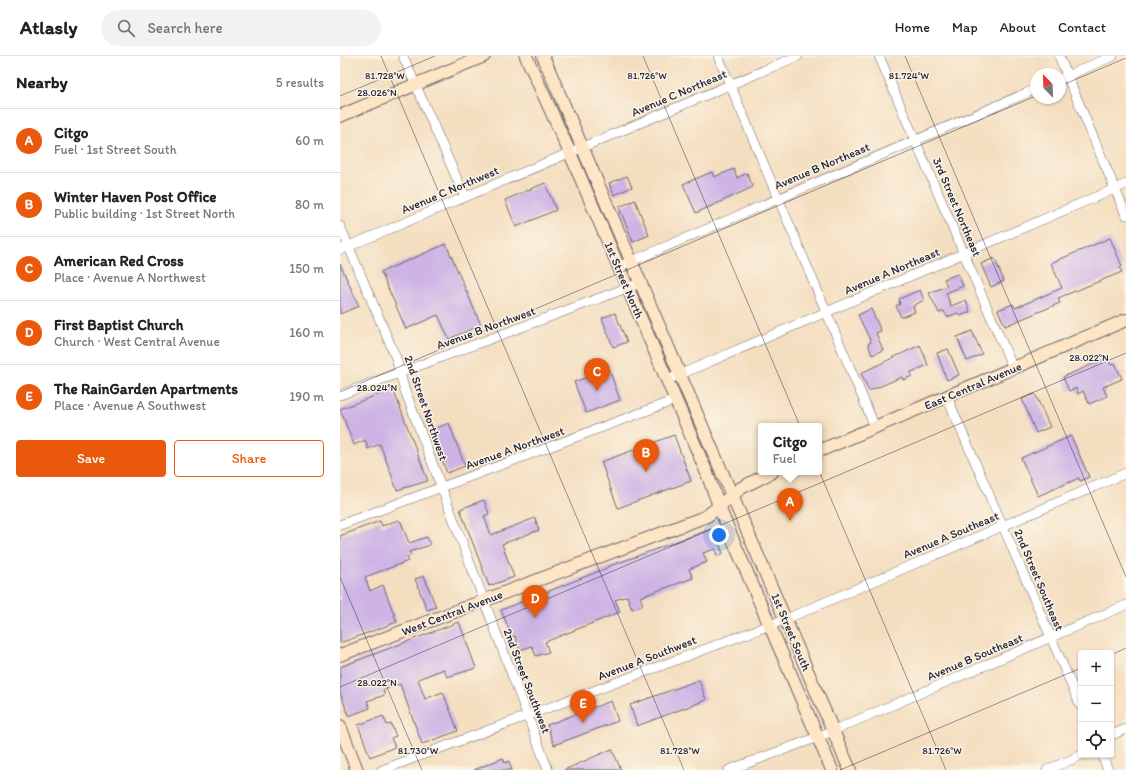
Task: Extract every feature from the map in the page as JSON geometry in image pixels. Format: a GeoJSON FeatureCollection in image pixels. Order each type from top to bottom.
{"type":"FeatureCollection","features":[{"type":"Feature","properties":{"kind":"main road"},"geometry":{"type":"LineString","coordinates":[[340,116],[484,56]]}},
{"type":"Feature","properties":{"kind":"main road","name":"1st Street North"},"geometry":{"type":"LineString","coordinates":[[526,56],[570,153],[719,506]]}},
{"type":"Feature","properties":{"kind":"main road","name":"1st Street North"},"geometry":{"type":"LineString","coordinates":[[543,56],[731,494]]}},
{"type":"Feature","properties":{"kind":"main road","name":"East Central Avenue"},"geometry":{"type":"LineString","coordinates":[[822,450],[1126,320]]}},
{"type":"Feature","properties":{"kind":"main road"},"geometry":{"type":"LineString","coordinates":[[719,506],[731,494],[766,475]]}},
{"type":"Feature","properties":{"kind":"main road","name":"1st Street South"},"geometry":{"type":"LineString","coordinates":[[731,494],[850,770]]}},
{"type":"Feature","properties":{"kind":"main road","name":"1st Street South"},"geometry":{"type":"LineString","coordinates":[[719,506],[832,770]]}},
{"type":"Feature","properties":{"kind":"main road","name":"West Central Avenue"},"geometry":{"type":"LineString","coordinates":[[340,655],[708,516],[719,506]]}},
{"type":"Feature","properties":{"kind":"main road"},"geometry":{"type":"LineString","coordinates":[[340,726],[356,770]]}},
{"type":"Feature","properties":{"kind":"street"},"geometry":{"type":"LineString","coordinates":[[403,56],[465,197]]}},
{"type":"Feature","properties":{"kind":"street"},"geometry":{"type":"LineString","coordinates":[[718,56],[876,427]]}},
{"type":"Feature","properties":{"kind":"street","name":"Avenue C Northeast"},"geometry":{"type":"LineString","coordinates":[[570,153],[798,56]]}},
{"type":"Feature","properties":{"kind":"street","name":"3rd Street Northeast"},"geometry":{"type":"LineString","coordinates":[[879,56],[1013,368]]}},
{"type":"Feature","properties":{"kind":"street"},"geometry":{"type":"LineString","coordinates":[[1059,56],[1062,68]]}},
{"type":"Feature","properties":{"kind":"street"},"geometry":{"type":"LineString","coordinates":[[1066,76],[1113,56]]}},
{"type":"Feature","properties":{"kind":"street"},"geometry":{"type":"LineString","coordinates":[[1066,81],[1126,215]]}},
{"type":"Feature","properties":{"kind":"street","name":"Avenue B Northeast"},"geometry":{"type":"LineString","coordinates":[[618,267],[1030,92]]}},
{"type":"Feature","properties":{"kind":"street","name":"Avenue C Northwest"},"geometry":{"type":"LineString","coordinates":[[340,250],[570,153]]}},
{"type":"Feature","properties":{"kind":"street","name":"Avenue A Northeast"},"geometry":{"type":"LineString","coordinates":[[667,380],[1126,184]]}},
{"type":"Feature","properties":{"kind":"street","name":"2nd Street Northwest"},"geometry":{"type":"LineString","coordinates":[[340,226],[396,358],[441,488],[483,600]]}},
{"type":"Feature","properties":{"kind":"street","name":"Avenue B Northwest"},"geometry":{"type":"LineString","coordinates":[[340,395],[640,284]]}},
{"type":"Feature","properties":{"kind":"street","name":"2nd Street Southeast"},"geometry":{"type":"LineString","coordinates":[[947,397],[1078,700]]}},
{"type":"Feature","properties":{"kind":"street","name":"Avenue A Northwest"},"geometry":{"type":"LineString","coordinates":[[340,525],[675,400]]}},
{"type":"Feature","properties":{"kind":"street","name":"Avenue A Southeast"},"geometry":{"type":"LineString","coordinates":[[786,619],[1126,473]]}},
{"type":"Feature","properties":{"kind":"street","name":"2nd Street Southwest"},"geometry":{"type":"LineString","coordinates":[[483,600],[548,770]]}},
{"type":"Feature","properties":{"kind":"street","name":"Avenue B Southeast"},"geometry":{"type":"LineString","coordinates":[[728,770],[833,731],[1126,605]]}},
{"type":"Feature","properties":{"kind":"street","name":"Avenue A Southwest"},"geometry":{"type":"LineString","coordinates":[[382,770],[786,619]]}},
{"type":"Feature","properties":{"kind":"street"},"geometry":{"type":"LineString","coordinates":[[1114,734],[1126,729]]}},
{"type":"Feature","properties":{"kind":"street"},"geometry":{"type":"LineString","coordinates":[[1048,770],[1078,757]]}},
{"type":"Feature","properties":{"kind":"street"},"geometry":{"type":"LineString","coordinates":[[1103,758],[1108,770]]}},
{"type":"Feature","properties":{"kind":"building"},"geometry":{"type":"Polygon","coordinates":[[[734,169],[737,178],[747,173],[753,187],[696,213],[683,184],[712,172],[714,177],[734,169]]]}},
{"type":"Feature","properties":{"kind":"building"},"geometry":{"type":"Polygon","coordinates":[[[627,176],[632,187],[614,195],[609,183],[627,176]]]}},
{"type":"Feature","properties":{"kind":"building"},"geometry":{"type":"Polygon","coordinates":[[[545,183],[556,210],[516,227],[505,200],[545,183]]]}},
{"type":"Feature","properties":{"kind":"building"},"geometry":{"type":"Polygon","coordinates":[[[635,200],[649,235],[633,242],[619,207],[635,200]]]}},
{"type":"Feature","properties":{"kind":"building"},"geometry":{"type":"Polygon","coordinates":[[[1110,238],[1122,266],[1120,268],[1122,272],[1058,298],[1060,303],[1005,326],[998,310],[1013,304],[1015,308],[1062,288],[1051,263],[1110,238]]]}},
{"type":"Feature","properties":{"kind":"building"},"geometry":{"type":"Polygon","coordinates":[[[446,244],[481,325],[449,339],[438,315],[406,329],[381,272],[446,244]]]}},
{"type":"Feature","properties":{"kind":"building"},"geometry":{"type":"Polygon","coordinates":[[[994,258],[1004,281],[991,287],[981,264],[994,258]]]}},
{"type":"Feature","properties":{"kind":"building"},"geometry":{"type":"Polygon","coordinates":[[[340,264],[359,306],[340,314],[340,264]]]}},
{"type":"Feature","properties":{"kind":"building"},"geometry":{"type":"Polygon","coordinates":[[[958,274],[963,286],[946,293],[951,306],[966,300],[970,312],[960,316],[958,313],[947,317],[944,311],[939,313],[929,293],[947,286],[944,279],[958,274]]]}},
{"type":"Feature","properties":{"kind":"building"},"geometry":{"type":"Polygon","coordinates":[[[920,290],[924,300],[913,306],[915,312],[901,317],[896,306],[900,304],[899,299],[920,290]]]}},
{"type":"Feature","properties":{"kind":"building"},"geometry":{"type":"Polygon","coordinates":[[[871,309],[881,331],[876,333],[883,350],[872,355],[868,344],[871,342],[858,315],[871,309]]]}},
{"type":"Feature","properties":{"kind":"building"},"geometry":{"type":"Polygon","coordinates":[[[615,313],[627,342],[613,347],[602,318],[615,313]]]}},
{"type":"Feature","properties":{"kind":"building"},"geometry":{"type":"Polygon","coordinates":[[[972,331],[982,354],[967,361],[957,337],[972,331]]]}},
{"type":"Feature","properties":{"kind":"building"},"geometry":{"type":"Polygon","coordinates":[[[920,345],[928,365],[911,372],[912,376],[903,380],[902,377],[869,391],[861,373],[920,345]]]}},
{"type":"Feature","properties":{"kind":"building"},"geometry":{"type":"Polygon","coordinates":[[[948,349],[959,375],[947,380],[937,353],[948,349]]]}},
{"type":"Feature","properties":{"kind":"building"},"geometry":{"type":"Polygon","coordinates":[[[1107,358],[1111,365],[1115,363],[1122,379],[1103,387],[1107,396],[1089,404],[1083,391],[1078,394],[1076,388],[1069,391],[1063,377],[1107,358]]]}},
{"type":"Feature","properties":{"kind":"building"},"geometry":{"type":"Polygon","coordinates":[[[609,369],[620,400],[586,413],[574,382],[609,369]]]}},
{"type":"Feature","properties":{"kind":"building"},"geometry":{"type":"Polygon","coordinates":[[[393,389],[428,481],[397,490],[380,444],[368,449],[365,440],[354,445],[340,409],[393,389]]]}},
{"type":"Feature","properties":{"kind":"building"},"geometry":{"type":"Polygon","coordinates":[[[1035,394],[1050,427],[1036,433],[1022,399],[1035,394]]]}},
{"type":"Feature","properties":{"kind":"building"},"geometry":{"type":"Polygon","coordinates":[[[449,423],[465,466],[447,473],[431,430],[449,423]]]}},
{"type":"Feature","properties":{"kind":"building"},"geometry":{"type":"Polygon","coordinates":[[[674,435],[691,481],[618,508],[601,462],[674,435]]]}},
{"type":"Feature","properties":{"kind":"building"},"geometry":{"type":"Polygon","coordinates":[[[1071,436],[1089,477],[1080,481],[1079,478],[1038,496],[1021,458],[1071,436]]]}},
{"type":"Feature","properties":{"kind":"building"},"geometry":{"type":"Polygon","coordinates":[[[484,500],[489,514],[484,516],[491,535],[535,518],[539,530],[502,544],[514,577],[489,586],[460,509],[484,500]]]}},
{"type":"Feature","properties":{"kind":"building"},"geometry":{"type":"Polygon","coordinates":[[[398,520],[401,522],[409,543],[427,537],[430,545],[409,552],[411,555],[407,557],[408,561],[365,577],[370,591],[383,585],[397,622],[340,643],[340,536],[380,521],[382,526],[398,520]]]}},
{"type":"Feature","properties":{"kind":"building"},"geometry":{"type":"Polygon","coordinates":[[[714,528],[723,554],[717,556],[715,549],[703,553],[707,562],[689,569],[693,578],[640,597],[643,605],[632,609],[627,596],[615,600],[620,612],[545,642],[549,652],[536,656],[532,646],[520,650],[515,636],[512,637],[501,610],[607,567],[714,528]]]}},
{"type":"Feature","properties":{"kind":"building"},"geometry":{"type":"Polygon","coordinates":[[[424,576],[436,607],[427,610],[415,579],[424,576]]]}},
{"type":"Feature","properties":{"kind":"building"},"geometry":{"type":"Polygon","coordinates":[[[459,622],[476,668],[447,677],[444,669],[418,679],[425,699],[443,692],[458,731],[422,744],[400,684],[383,690],[385,695],[367,701],[370,708],[349,716],[340,693],[340,667],[459,622]]]}},
{"type":"Feature","properties":{"kind":"building"},"geometry":{"type":"Polygon","coordinates":[[[699,680],[706,700],[637,726],[630,705],[699,680]]]}},
{"type":"Feature","properties":{"kind":"building"},"geometry":{"type":"Polygon","coordinates":[[[611,701],[618,721],[554,745],[547,725],[611,701]]]}},
{"type":"Feature","properties":{"kind":"building"},"geometry":{"type":"Polygon","coordinates":[[[383,716],[387,725],[391,724],[396,736],[391,738],[395,747],[370,757],[358,725],[383,716]]]}},
{"type":"Feature","properties":{"kind":"building"},"geometry":{"type":"Polygon","coordinates":[[[612,749],[621,770],[564,770],[612,749]]]}},
{"type":"Feature","properties":{"kind":"building"},"geometry":{"type":"Polygon","coordinates":[[[503,758],[505,763],[509,761],[512,770],[474,770],[503,758]]]}},
{"type":"Feature","properties":{"kind":"place","name":"American Red Cross"},"geometry":{"type":"Point","coordinates":[597,391]}},
{"type":"Feature","properties":{"kind":"place","name":"Winter Haven Post Office"},"geometry":{"type":"Point","coordinates":[646,472]}},
{"type":"Feature","properties":{"kind":"place","name":"Citgo"},"geometry":{"type":"Point","coordinates":[790,521]}},
{"type":"Feature","properties":{"kind":"place","name":"First Baptist Church"},"geometry":{"type":"Point","coordinates":[535,618]}},
{"type":"Feature","properties":{"kind":"place","name":"The RainGarden Apartments"},"geometry":{"type":"Point","coordinates":[583,723]}}]}
